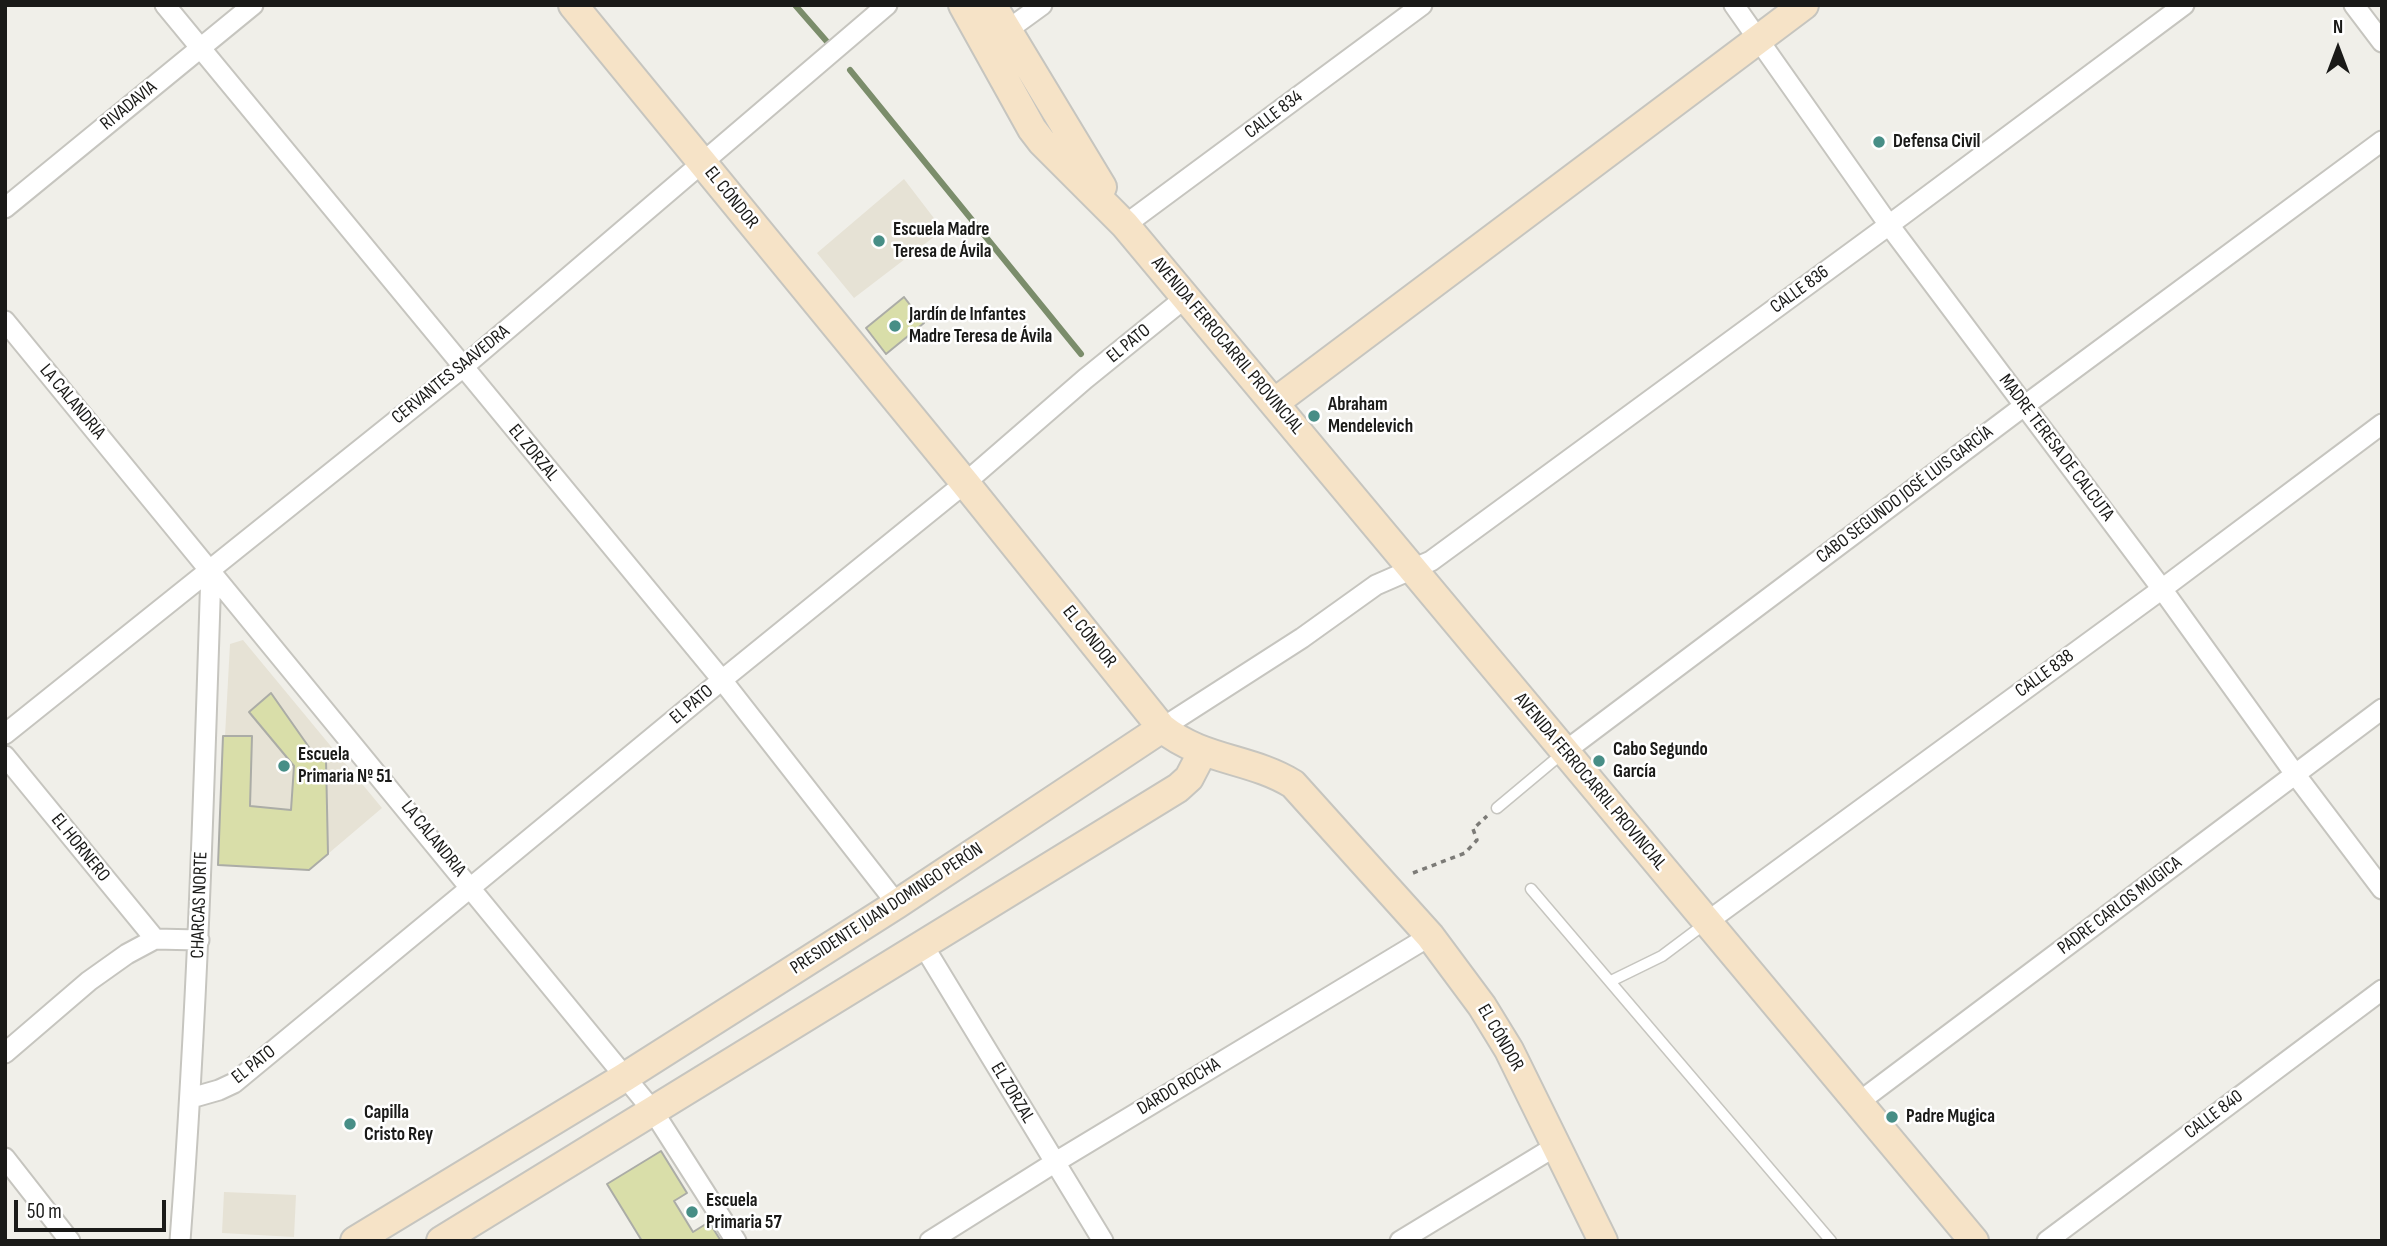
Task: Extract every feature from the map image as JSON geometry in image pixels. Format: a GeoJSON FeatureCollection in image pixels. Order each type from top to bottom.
{"type":"FeatureCollection","features":[{"type":"Feature","properties":{"kind":"main road","name":"EL CÓNDOR"},"geometry":{"type":"LineString","coordinates":[[573,5],[1162,728],[1178,740],[1203,751],[1278,775],[1293,784],[1430,936],[1482,1006],[1510,1050],[1603,1241]]}},
{"type":"Feature","properties":{"kind":"main road"},"geometry":{"type":"LineString","coordinates":[[962,5],[996,39]]}},
{"type":"Feature","properties":{"kind":"main road"},"geometry":{"type":"LineString","coordinates":[[992,5],[996,39]]}},
{"type":"Feature","properties":{"kind":"main road"},"geometry":{"type":"LineString","coordinates":[[1274,403],[1804,5]]}},
{"type":"Feature","properties":{"kind":"main road","name":"AVENIDA FERROCARRIL PROVINCIAL"},"geometry":{"type":"LineString","coordinates":[[996,39],[1125,225],[1859,1102],[1969,1239]]}},
{"type":"Feature","properties":{"kind":"main road","name":"PRESIDENTE JUAN DOMINGO PERÓN"},"geometry":{"type":"LineString","coordinates":[[355,1241],[625,1077],[897,904],[1162,728]]}},
{"type":"Feature","properties":{"kind":"main road"},"geometry":{"type":"LineString","coordinates":[[441,1241],[1178,789],[1189,778],[1203,751]]}},
{"type":"Feature","properties":{"kind":"street","name":"EL ZORZAL"},"geometry":{"type":"LineString","coordinates":[[165,5],[722,680],[897,904]]}},
{"type":"Feature","properties":{"kind":"street","name":"RIVADAVIA"},"geometry":{"type":"LineString","coordinates":[[5,208],[253,5]]}},
{"type":"Feature","properties":{"kind":"street","name":"CERVANTES SAAVEDRA"},"geometry":{"type":"LineString","coordinates":[[5,734],[462,368],[887,5]]}},
{"type":"Feature","properties":{"kind":"street"},"geometry":{"type":"LineString","coordinates":[[996,39],[1042,5]]}},
{"type":"Feature","properties":{"kind":"street","name":"CALLE 834"},"geometry":{"type":"LineString","coordinates":[[1125,225],[1422,5]]}},
{"type":"Feature","properties":{"kind":"street","name":"MADRE TERESA DE CALCUTA"},"geometry":{"type":"LineString","coordinates":[[1734,5],[1889,225],[2162,589],[2295,774],[2382,889]]}},
{"type":"Feature","properties":{"kind":"street","name":"CALLE 836"},"geometry":{"type":"LineString","coordinates":[[1413,569],[1431,561],[2184,5]]}},
{"type":"Feature","properties":{"kind":"street"},"geometry":{"type":"LineString","coordinates":[[2354,5],[2382,42]]}},
{"type":"Feature","properties":{"kind":"street","name":"CABO SEGUNDO JOSÉ LUIS GARCÍA"},"geometry":{"type":"LineString","coordinates":[[1564,752],[2024,405],[2382,141]]}},
{"type":"Feature","properties":{"kind":"street","name":"EL PATO"},"geometry":{"type":"LineString","coordinates":[[191,1098],[234,1083],[965,483],[1185,298]]}},
{"type":"Feature","properties":{"kind":"street","name":"LA CALANDRIA"},"geometry":{"type":"LineString","coordinates":[[5,321],[473,888],[653,1111],[736,1241]]}},
{"type":"Feature","properties":{"kind":"street","name":"CALLE 838"},"geometry":{"type":"LineString","coordinates":[[1707,922],[2162,589],[2382,424]]}},
{"type":"Feature","properties":{"kind":"street","name":"PRESIDENTE JUAN DOMINGO PERÓN"},"geometry":{"type":"LineString","coordinates":[[1162,728],[1302,638],[1376,585],[1413,569]]}},
{"type":"Feature","properties":{"kind":"street","name":"CHARCAS NORTE"},"geometry":{"type":"LineString","coordinates":[[180,1241],[199,940],[211,570]]}},
{"type":"Feature","properties":{"kind":"street","name":"PADRE CARLOS MUGICA"},"geometry":{"type":"LineString","coordinates":[[1859,1102],[2382,709]]}},
{"type":"Feature","properties":{"kind":"street","name":"EL HORNERO"},"geometry":{"type":"LineString","coordinates":[[5,757],[155,939]]}},
{"type":"Feature","properties":{"kind":"street","name":"DARDO ROCHA"},"geometry":{"type":"LineString","coordinates":[[930,1241],[1430,936]]}},
{"type":"Feature","properties":{"kind":"street"},"geometry":{"type":"LineString","coordinates":[[5,1053],[89,981],[127,954],[155,939],[199,940]]}},
{"type":"Feature","properties":{"kind":"street","name":"EL ZORZAL"},"geometry":{"type":"LineString","coordinates":[[923,945],[1103,1241]]}},
{"type":"Feature","properties":{"kind":"street","name":"CALLE 840"},"geometry":{"type":"LineString","coordinates":[[2047,1241],[2382,990]]}},
{"type":"Feature","properties":{"kind":"street"},"geometry":{"type":"LineString","coordinates":[[1400,1241],[1556,1146]]}},
{"type":"Feature","properties":{"kind":"street"},"geometry":{"type":"LineString","coordinates":[[5,1158],[70,1241]]}},
{"type":"Feature","properties":{"kind":"lane"},"geometry":{"type":"LineString","coordinates":[[1497,808],[1564,752]]}},
{"type":"Feature","properties":{"kind":"lane"},"geometry":{"type":"LineString","coordinates":[[1531,890],[1831,1241]]}},
{"type":"Feature","properties":{"kind":"lane"},"geometry":{"type":"LineString","coordinates":[[1611,981],[1662,956],[1707,922]]}},
{"type":"Feature","properties":{"kind":"path"},"geometry":{"type":"LineString","coordinates":[[1413,873],[1465,853],[1477,840],[1473,829],[1497,808]]}},
{"type":"Feature","properties":{"kind":"shaded area","name":"Escuela Madre Teresa de Ávila"},"geometry":{"type":"Polygon","coordinates":[[[904,179],[943,230],[854,298],[817,253],[904,179]]]}},
{"type":"Feature","properties":{"kind":"shaded area","name":"Escuela Primaria Nº 51"},"geometry":{"type":"Polygon","coordinates":[[[243,640],[382,808],[309,870],[218,865],[230,644],[243,640]]]}},
{"type":"Feature","properties":{"kind":"shaded area"},"geometry":{"type":"Polygon","coordinates":[[[224,1192],[296,1195],[294,1237],[222,1233],[224,1192]]]}},
{"type":"Feature","properties":{"kind":"building","name":"Jardín de Infantes Madre Teresa de Ávila"},"geometry":{"type":"Polygon","coordinates":[[[904,297],[924,323],[886,354],[866,328],[904,297]]]}},
{"type":"Feature","properties":{"kind":"building"},"geometry":{"type":"Polygon","coordinates":[[[271,693],[318,760],[326,760],[328,854],[309,870],[218,865],[223,736],[252,736],[250,806],[291,810],[294,766],[249,712],[271,693]]]}},
{"type":"Feature","properties":{"kind":"building"},"geometry":{"type":"Polygon","coordinates":[[[661,1151],[687,1193],[674,1201],[693,1232],[709,1222],[721,1241],[642,1241],[607,1184],[661,1151]]]}},
{"type":"Feature","properties":{"kind":"waterway"},"geometry":{"type":"LineString","coordinates":[[795,5],[829,44]]}},
{"type":"Feature","properties":{"kind":"waterway"},"geometry":{"type":"LineString","coordinates":[[850,70],[1081,354]]}},
{"type":"Feature","properties":{"kind":"place","name":"Defensa Civil"},"geometry":{"type":"Point","coordinates":[1879,142]}},
{"type":"Feature","properties":{"kind":"place","name":"Escuela Madre Teresa de Ávila"},"geometry":{"type":"Point","coordinates":[879,241]}},
{"type":"Feature","properties":{"kind":"place","name":"Jardín de Infantes Madre Teresa de Ávila"},"geometry":{"type":"Point","coordinates":[895,326]}},
{"type":"Feature","properties":{"kind":"place","name":"Abraham Mendelevich"},"geometry":{"type":"Point","coordinates":[1314,416]}},
{"type":"Feature","properties":{"kind":"place","name":"Cabo Segundo García"},"geometry":{"type":"Point","coordinates":[1599,761]}},
{"type":"Feature","properties":{"kind":"place","name":"Escuela Primaria Nº 51"},"geometry":{"type":"Point","coordinates":[284,766]}},
{"type":"Feature","properties":{"kind":"place","name":"Padre Mugica"},"geometry":{"type":"Point","coordinates":[1892,1117]}},
{"type":"Feature","properties":{"kind":"place","name":"Capilla Cristo Rey"},"geometry":{"type":"Point","coordinates":[350,1124]}},
{"type":"Feature","properties":{"kind":"place","name":"Escuela Primaria 57"},"geometry":{"type":"Point","coordinates":[692,1212]}}]}
